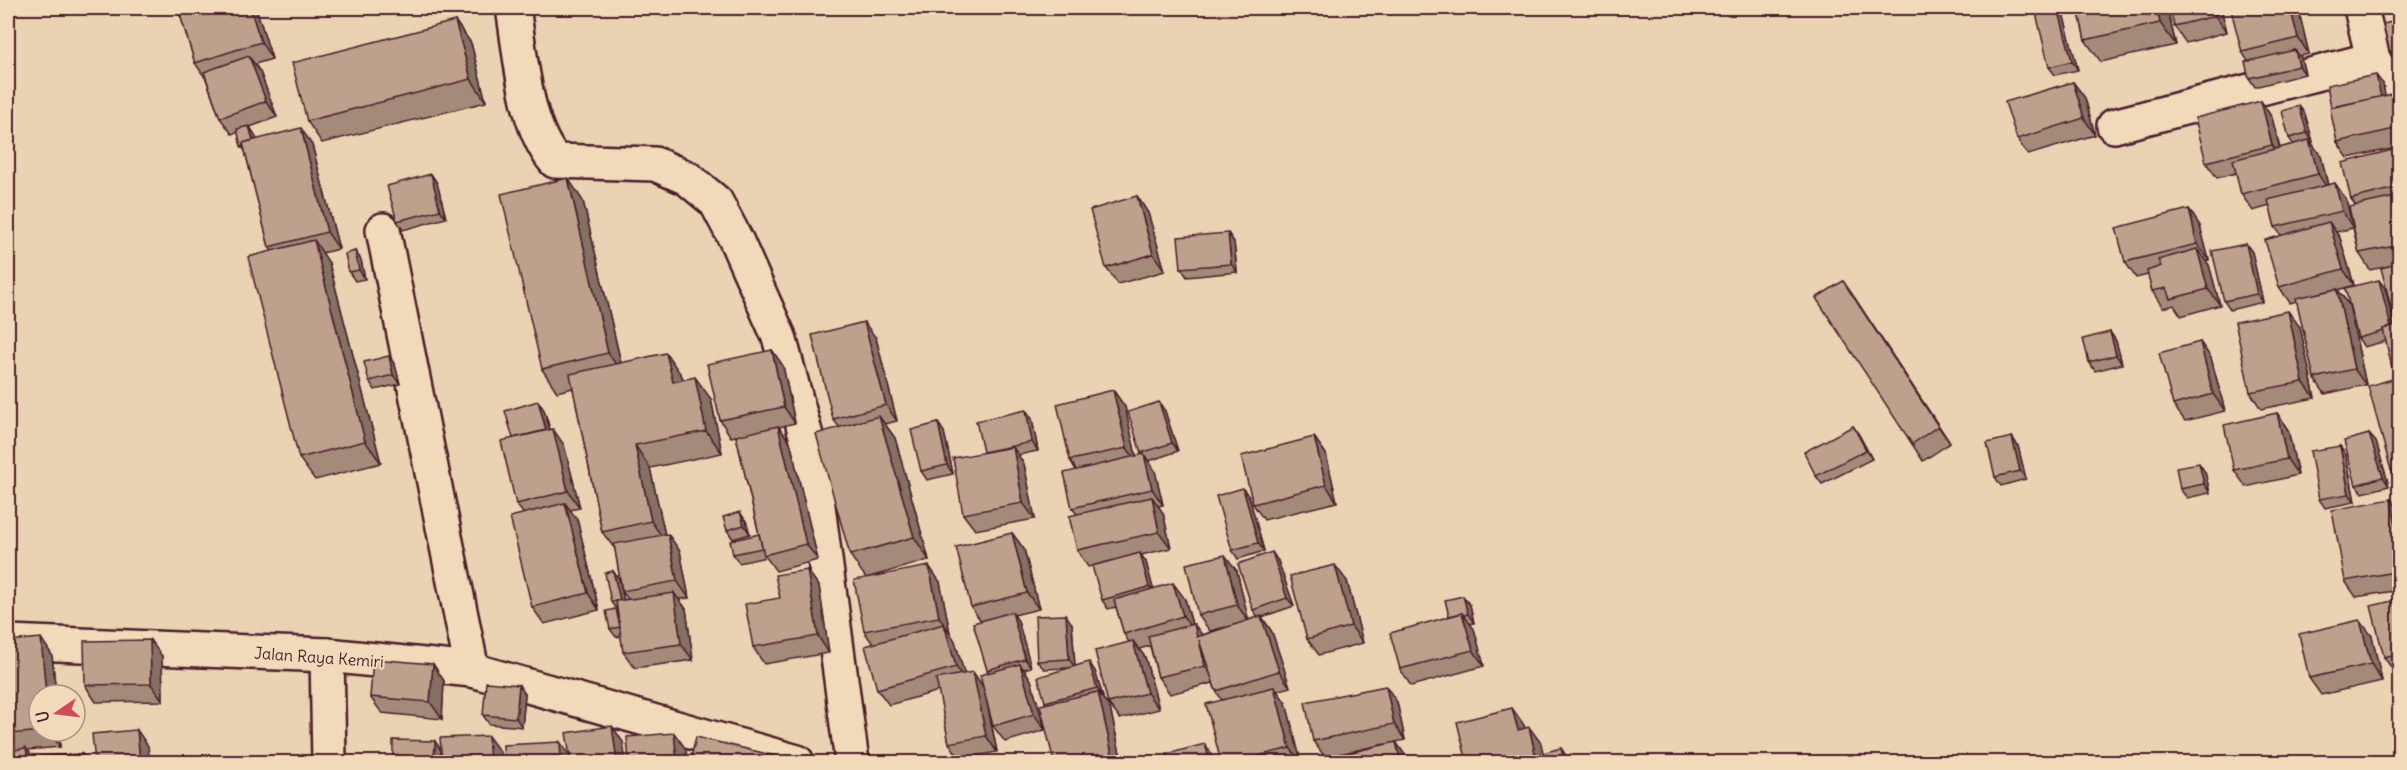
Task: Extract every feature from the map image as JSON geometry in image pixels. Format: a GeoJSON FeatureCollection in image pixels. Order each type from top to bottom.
{"type":"FeatureCollection","features":[{"type":"Feature","properties":{"kind":"street"},"geometry":{"type":"LineString","coordinates":[[513,8],[532,116],[542,145],[555,161],[655,164],[687,178],[716,202],[746,261],[779,337],[810,454],[852,762]]}},
{"type":"Feature","properties":{"kind":"street"},"geometry":{"type":"LineString","coordinates":[[2361,8],[2373,59],[2400,102]]}},
{"type":"Feature","properties":{"kind":"street"},"geometry":{"type":"LineString","coordinates":[[2114,126],[2373,59]]}},
{"type":"Feature","properties":{"kind":"street"},"geometry":{"type":"LineString","coordinates":[[383,230],[472,670]]}},
{"type":"Feature","properties":{"kind":"street","name":"Jalan Raya Kemiri"},"geometry":{"type":"LineString","coordinates":[[8,642],[327,655],[472,670],[797,762]]}},
{"type":"Feature","properties":{"kind":"street"},"geometry":{"type":"LineString","coordinates":[[327,655],[329,762]]}},
{"type":"Feature","properties":{"kind":"building"},"geometry":{"type":"Polygon","coordinates":[[[178,8],[250,8],[261,42],[195,63],[178,8]]]}},
{"type":"Feature","properties":{"kind":"building"},"geometry":{"type":"Polygon","coordinates":[[[2058,8],[2072,61],[2049,67],[2036,13],[2058,8]]]}},
{"type":"Feature","properties":{"kind":"building"},"geometry":{"type":"Polygon","coordinates":[[[2078,8],[2157,8],[2160,23],[2085,40],[2078,8]]]}},
{"type":"Feature","properties":{"kind":"building"},"geometry":{"type":"Polygon","coordinates":[[[2170,8],[2213,8],[2215,16],[2174,26],[2170,8]]]}},
{"type":"Feature","properties":{"kind":"building"},"geometry":{"type":"Polygon","coordinates":[[[2290,8],[2298,38],[2242,52],[2231,10],[2290,8]]]}},
{"type":"Feature","properties":{"kind":"building"},"geometry":{"type":"Polygon","coordinates":[[[2400,20],[2400,49],[2390,52],[2383,24],[2400,20]]]}},
{"type":"Feature","properties":{"kind":"building"},"geometry":{"type":"Polygon","coordinates":[[[455,21],[471,79],[307,121],[292,63],[455,21]]]}},
{"type":"Feature","properties":{"kind":"building"},"geometry":{"type":"Polygon","coordinates":[[[2295,50],[2299,66],[2249,78],[2245,62],[2295,50]]]}},
{"type":"Feature","properties":{"kind":"building"},"geometry":{"type":"Polygon","coordinates":[[[249,56],[266,101],[220,118],[204,72],[249,56]]]}},
{"type":"Feature","properties":{"kind":"building"},"geometry":{"type":"Polygon","coordinates":[[[2376,75],[2381,97],[2331,107],[2327,85],[2376,75]]]}},
{"type":"Feature","properties":{"kind":"building"},"geometry":{"type":"Polygon","coordinates":[[[2073,82],[2084,118],[2017,139],[2005,102],[2073,82]]]}},
{"type":"Feature","properties":{"kind":"building"},"geometry":{"type":"Polygon","coordinates":[[[2392,94],[2399,128],[2337,142],[2330,108],[2392,94]]]}},
{"type":"Feature","properties":{"kind":"building"},"geometry":{"type":"Polygon","coordinates":[[[2261,101],[2272,145],[2206,162],[2195,118],[2261,101]]]}},
{"type":"Feature","properties":{"kind":"building"},"geometry":{"type":"Polygon","coordinates":[[[2299,106],[2307,133],[2289,138],[2282,111],[2299,106]]]}},
{"type":"Feature","properties":{"kind":"building"},"geometry":{"type":"Polygon","coordinates":[[[249,126],[253,140],[241,146],[237,129],[249,126]]]}},
{"type":"Feature","properties":{"kind":"building"},"geometry":{"type":"Polygon","coordinates":[[[301,128],[327,232],[269,247],[243,143],[301,128]]]}},
{"type":"Feature","properties":{"kind":"building"},"geometry":{"type":"Polygon","coordinates":[[[2309,140],[2318,174],[2241,194],[2233,160],[2309,140]]]}},
{"type":"Feature","properties":{"kind":"building"},"geometry":{"type":"Polygon","coordinates":[[[2400,148],[2400,187],[2351,199],[2342,163],[2400,148]]]}},
{"type":"Feature","properties":{"kind":"building"},"geometry":{"type":"Polygon","coordinates":[[[431,174],[440,210],[397,221],[387,186],[431,174]]]}},
{"type":"Feature","properties":{"kind":"building"},"geometry":{"type":"Polygon","coordinates":[[[568,178],[608,353],[542,369],[501,194],[568,178]]]}},
{"type":"Feature","properties":{"kind":"building"},"geometry":{"type":"Polygon","coordinates":[[[2335,183],[2342,211],[2275,227],[2268,200],[2335,183]]]}},
{"type":"Feature","properties":{"kind":"building"},"geometry":{"type":"Polygon","coordinates":[[[1137,196],[1153,254],[1106,268],[1090,210],[1137,196]]]}},
{"type":"Feature","properties":{"kind":"building"},"geometry":{"type":"Polygon","coordinates":[[[2400,196],[2400,245],[2359,253],[2349,207],[2400,196]]]}},
{"type":"Feature","properties":{"kind":"building"},"geometry":{"type":"Polygon","coordinates":[[[2189,209],[2197,244],[2125,262],[2116,228],[2189,209]]]}},
{"type":"Feature","properties":{"kind":"building"},"geometry":{"type":"Polygon","coordinates":[[[2329,222],[2343,269],[2279,287],[2265,240],[2329,222]]]}},
{"type":"Feature","properties":{"kind":"building"},"geometry":{"type":"Polygon","coordinates":[[[1228,233],[1231,264],[1181,268],[1178,237],[1228,233]]]}},
{"type":"Feature","properties":{"kind":"building"},"geometry":{"type":"Polygon","coordinates":[[[314,240],[365,441],[299,458],[248,257],[314,240]]]}},
{"type":"Feature","properties":{"kind":"building"},"geometry":{"type":"Polygon","coordinates":[[[2246,244],[2257,294],[2224,301],[2212,251],[2246,244]]]}},
{"type":"Feature","properties":{"kind":"building"},"geometry":{"type":"Polygon","coordinates":[[[2197,249],[2208,289],[2170,299],[2166,288],[2152,291],[2147,271],[2161,266],[2158,260],[2197,249]]]}},
{"type":"Feature","properties":{"kind":"building"},"geometry":{"type":"Polygon","coordinates":[[[355,251],[359,270],[349,272],[345,254],[355,251]]]}},
{"type":"Feature","properties":{"kind":"building"},"geometry":{"type":"Polygon","coordinates":[[[2400,263],[2400,318],[2394,319],[2381,268],[2400,263]]]}},
{"type":"Feature","properties":{"kind":"building"},"geometry":{"type":"Polygon","coordinates":[[[2379,280],[2391,327],[2358,338],[2345,288],[2379,280]]]}},
{"type":"Feature","properties":{"kind":"building"},"geometry":{"type":"Polygon","coordinates":[[[1843,281],[1938,426],[1912,444],[1816,298],[1843,281]]]}},
{"type":"Feature","properties":{"kind":"building"},"geometry":{"type":"Polygon","coordinates":[[[2337,289],[2354,369],[2314,378],[2296,298],[2337,289]]]}},
{"type":"Feature","properties":{"kind":"building"},"geometry":{"type":"Polygon","coordinates":[[[2288,311],[2303,382],[2250,392],[2235,322],[2288,311]]]}},
{"type":"Feature","properties":{"kind":"building"},"geometry":{"type":"Polygon","coordinates":[[[864,322],[886,405],[833,419],[812,335],[864,322]]]}},
{"type":"Feature","properties":{"kind":"building"},"geometry":{"type":"Polygon","coordinates":[[[2400,325],[2400,365],[2392,367],[2383,329],[2400,325]]]}},
{"type":"Feature","properties":{"kind":"building"},"geometry":{"type":"Polygon","coordinates":[[[2110,332],[2116,355],[2089,362],[2083,339],[2110,332]]]}},
{"type":"Feature","properties":{"kind":"building"},"geometry":{"type":"Polygon","coordinates":[[[2200,342],[2213,394],[2173,405],[2159,353],[2200,342]]]}},
{"type":"Feature","properties":{"kind":"building"},"geometry":{"type":"Polygon","coordinates":[[[772,350],[784,407],[720,420],[707,364],[772,350]]]}},
{"type":"Feature","properties":{"kind":"building"},"geometry":{"type":"Polygon","coordinates":[[[666,353],[673,382],[695,377],[706,431],[635,445],[651,521],[602,532],[570,374],[666,353]]]}},
{"type":"Feature","properties":{"kind":"building"},"geometry":{"type":"Polygon","coordinates":[[[389,356],[393,375],[369,381],[364,362],[389,356]]]}},
{"type":"Feature","properties":{"kind":"building"},"geometry":{"type":"Polygon","coordinates":[[[2400,377],[2400,468],[2391,470],[2368,386],[2400,377]]]}},
{"type":"Feature","properties":{"kind":"building"},"geometry":{"type":"Polygon","coordinates":[[[1113,390],[1127,448],[1070,460],[1057,404],[1113,390]]]}},
{"type":"Feature","properties":{"kind":"building"},"geometry":{"type":"Polygon","coordinates":[[[538,401],[546,430],[513,438],[505,411],[538,401]]]}},
{"type":"Feature","properties":{"kind":"building"},"geometry":{"type":"Polygon","coordinates":[[[1159,402],[1172,443],[1141,453],[1128,412],[1159,402]]]}},
{"type":"Feature","properties":{"kind":"building"},"geometry":{"type":"Polygon","coordinates":[[[1026,410],[1032,442],[983,452],[976,421],[1026,410]]]}},
{"type":"Feature","properties":{"kind":"building"},"geometry":{"type":"Polygon","coordinates":[[[2277,413],[2287,459],[2234,470],[2224,425],[2277,413]]]}},
{"type":"Feature","properties":{"kind":"building"},"geometry":{"type":"Polygon","coordinates":[[[879,416],[914,537],[850,555],[816,434],[879,416]]]}},
{"type":"Feature","properties":{"kind":"building"},"geometry":{"type":"Polygon","coordinates":[[[938,423],[947,465],[921,471],[911,430],[938,423]]]}},
{"type":"Feature","properties":{"kind":"building"},"geometry":{"type":"Polygon","coordinates":[[[778,426],[806,544],[764,555],[736,436],[778,426]]]}},
{"type":"Feature","properties":{"kind":"building"},"geometry":{"type":"Polygon","coordinates":[[[1853,426],[1866,450],[1816,476],[1804,452],[1853,426]]]}},
{"type":"Feature","properties":{"kind":"building"},"geometry":{"type":"Polygon","coordinates":[[[553,429],[568,491],[516,504],[501,441],[553,429]]]}},
{"type":"Feature","properties":{"kind":"building"},"geometry":{"type":"Polygon","coordinates":[[[2369,434],[2383,477],[2356,485],[2344,441],[2369,434]]]}},
{"type":"Feature","properties":{"kind":"building"},"geometry":{"type":"Polygon","coordinates":[[[1314,437],[1326,485],[1253,504],[1241,456],[1314,437]]]}},
{"type":"Feature","properties":{"kind":"building"},"geometry":{"type":"Polygon","coordinates":[[[2012,437],[2020,471],[1995,477],[1987,443],[2012,437]]]}},
{"type":"Feature","properties":{"kind":"building"},"geometry":{"type":"Polygon","coordinates":[[[2340,446],[2349,494],[2319,499],[2310,451],[2340,446]]]}},
{"type":"Feature","properties":{"kind":"building"},"geometry":{"type":"Polygon","coordinates":[[[1013,447],[1023,503],[963,514],[953,458],[1013,447]]]}},
{"type":"Feature","properties":{"kind":"building"},"geometry":{"type":"Polygon","coordinates":[[[1144,454],[1152,489],[1072,508],[1064,473],[1144,454]]]}},
{"type":"Feature","properties":{"kind":"building"},"geometry":{"type":"Polygon","coordinates":[[[2199,463],[2204,484],[2180,489],[2176,467],[2199,463]]]}},
{"type":"Feature","properties":{"kind":"building"},"geometry":{"type":"Polygon","coordinates":[[[1243,488],[1258,543],[1232,550],[1216,496],[1243,488]]]}},
{"type":"Feature","properties":{"kind":"building"},"geometry":{"type":"Polygon","coordinates":[[[1152,497],[1159,532],[1077,550],[1069,516],[1152,497]]]}},
{"type":"Feature","properties":{"kind":"building"},"geometry":{"type":"Polygon","coordinates":[[[2391,499],[2400,547],[2400,571],[2345,581],[2332,510],[2391,499]]]}},
{"type":"Feature","properties":{"kind":"building"},"geometry":{"type":"Polygon","coordinates":[[[565,503],[588,593],[532,607],[510,517],[565,503]]]}},
{"type":"Feature","properties":{"kind":"building"},"geometry":{"type":"Polygon","coordinates":[[[740,512],[744,525],[727,530],[723,517],[740,512]]]}},
{"type":"Feature","properties":{"kind":"building"},"geometry":{"type":"Polygon","coordinates":[[[1012,533],[1027,593],[971,607],[956,547],[1012,533]]]}},
{"type":"Feature","properties":{"kind":"building"},"geometry":{"type":"Polygon","coordinates":[[[668,534],[677,581],[622,591],[614,544],[668,534]]]}},
{"type":"Feature","properties":{"kind":"building"},"geometry":{"type":"Polygon","coordinates":[[[759,534],[762,548],[733,554],[730,541],[759,534]]]}},
{"type":"Feature","properties":{"kind":"building"},"geometry":{"type":"Polygon","coordinates":[[[1272,552],[1287,598],[1253,610],[1238,564],[1272,552]]]}},
{"type":"Feature","properties":{"kind":"building"},"geometry":{"type":"Polygon","coordinates":[[[1140,553],[1149,587],[1102,600],[1092,566],[1140,553]]]}},
{"type":"Feature","properties":{"kind":"building"},"geometry":{"type":"Polygon","coordinates":[[[1225,555],[1237,605],[1198,615],[1186,564],[1225,555]]]}},
{"type":"Feature","properties":{"kind":"building"},"geometry":{"type":"Polygon","coordinates":[[[1335,565],[1351,626],[1307,639],[1290,576],[1335,565]]]}},
{"type":"Feature","properties":{"kind":"building"},"geometry":{"type":"Polygon","coordinates":[[[929,566],[939,617],[864,631],[854,580],[929,566]]]}},
{"type":"Feature","properties":{"kind":"building"},"geometry":{"type":"Polygon","coordinates":[[[807,570],[818,636],[753,647],[745,604],[780,598],[775,575],[807,570]]]}},
{"type":"Feature","properties":{"kind":"building"},"geometry":{"type":"Polygon","coordinates":[[[613,571],[620,600],[611,602],[605,573],[613,571]]]}},
{"type":"Feature","properties":{"kind":"building"},"geometry":{"type":"Polygon","coordinates":[[[1173,583],[1183,616],[1124,634],[1114,600],[1173,583]]]}},
{"type":"Feature","properties":{"kind":"building"},"geometry":{"type":"Polygon","coordinates":[[[674,593],[681,644],[623,652],[616,601],[674,593]]]}},
{"type":"Feature","properties":{"kind":"building"},"geometry":{"type":"Polygon","coordinates":[[[1463,596],[1468,614],[1449,616],[1445,600],[1463,596]]]}},
{"type":"Feature","properties":{"kind":"building"},"geometry":{"type":"Polygon","coordinates":[[[2400,599],[2400,653],[2384,657],[2371,606],[2400,599]]]}},
{"type":"Feature","properties":{"kind":"building"},"geometry":{"type":"Polygon","coordinates":[[[616,609],[620,627],[610,629],[606,611],[616,609]]]}},
{"type":"Feature","properties":{"kind":"building"},"geometry":{"type":"Polygon","coordinates":[[[1012,612],[1025,659],[987,670],[973,623],[1012,612]]]}},
{"type":"Feature","properties":{"kind":"building"},"geometry":{"type":"Polygon","coordinates":[[[1462,613],[1473,650],[1400,669],[1390,633],[1462,613]]]}},
{"type":"Feature","properties":{"kind":"building"},"geometry":{"type":"Polygon","coordinates":[[[1066,615],[1069,659],[1037,661],[1035,616],[1066,615]]]}},
{"type":"Feature","properties":{"kind":"building"},"geometry":{"type":"Polygon","coordinates":[[[1261,616],[1279,671],[1216,691],[1199,640],[1205,666],[1158,677],[1148,636],[1194,624],[1197,637],[1261,616]]]}},
{"type":"Feature","properties":{"kind":"building"},"geometry":{"type":"Polygon","coordinates":[[[2360,620],[2371,664],[2309,678],[2299,634],[2360,620]]]}},
{"type":"Feature","properties":{"kind":"building"},"geometry":{"type":"Polygon","coordinates":[[[944,624],[956,667],[877,689],[865,646],[944,624]]]}},
{"type":"Feature","properties":{"kind":"building"},"geometry":{"type":"Polygon","coordinates":[[[41,638],[45,683],[27,683],[27,732],[8,734],[8,641],[41,638]]]}},
{"type":"Feature","properties":{"kind":"building"},"geometry":{"type":"Polygon","coordinates":[[[150,640],[151,684],[87,685],[85,683],[84,641],[150,640]]]}},
{"type":"Feature","properties":{"kind":"building"},"geometry":{"type":"Polygon","coordinates":[[[1133,641],[1147,693],[1108,703],[1095,651],[1133,641]]]}},
{"type":"Feature","properties":{"kind":"building"},"geometry":{"type":"Polygon","coordinates":[[[373,659],[433,664],[430,702],[370,697],[373,659]]]}},
{"type":"Feature","properties":{"kind":"building"},"geometry":{"type":"Polygon","coordinates":[[[1089,662],[1097,688],[1045,702],[1038,677],[1089,662]]]}},
{"type":"Feature","properties":{"kind":"building"},"geometry":{"type":"Polygon","coordinates":[[[1020,664],[1034,714],[993,726],[980,675],[1020,664]]]}},
{"type":"Feature","properties":{"kind":"building"},"geometry":{"type":"Polygon","coordinates":[[[973,672],[986,736],[949,743],[936,679],[973,672]]]}},
{"type":"Feature","properties":{"kind":"building"},"geometry":{"type":"Polygon","coordinates":[[[486,682],[519,685],[516,718],[483,715],[486,682]]]}},
{"type":"Feature","properties":{"kind":"building"},"geometry":{"type":"Polygon","coordinates":[[[1386,686],[1394,724],[1313,741],[1305,702],[1386,686]]]}},
{"type":"Feature","properties":{"kind":"building"},"geometry":{"type":"Polygon","coordinates":[[[1274,687],[1290,748],[1234,762],[1221,762],[1206,704],[1274,687]]]}},
{"type":"Feature","properties":{"kind":"building"},"geometry":{"type":"Polygon","coordinates":[[[1098,692],[1113,758],[1093,762],[1054,762],[1040,705],[1098,692]]]}},
{"type":"Feature","properties":{"kind":"building"},"geometry":{"type":"Polygon","coordinates":[[[1512,708],[1518,730],[1529,727],[1537,762],[1467,762],[1457,722],[1512,708]]]}},
{"type":"Feature","properties":{"kind":"building"},"geometry":{"type":"Polygon","coordinates":[[[612,726],[617,762],[571,762],[566,733],[612,726]]]}},
{"type":"Feature","properties":{"kind":"building"},"geometry":{"type":"Polygon","coordinates":[[[137,730],[140,762],[95,762],[92,734],[137,730]]]}},
{"type":"Feature","properties":{"kind":"building"},"geometry":{"type":"Polygon","coordinates":[[[674,733],[677,762],[629,762],[627,737],[674,733]]]}},
{"type":"Feature","properties":{"kind":"building"},"geometry":{"type":"Polygon","coordinates":[[[488,736],[490,762],[442,762],[440,738],[488,736]]]}},
{"type":"Feature","properties":{"kind":"building"},"geometry":{"type":"Polygon","coordinates":[[[696,737],[780,757],[778,762],[690,762],[696,737]]]}},
{"type":"Feature","properties":{"kind":"building"},"geometry":{"type":"Polygon","coordinates":[[[393,740],[435,741],[434,762],[393,762],[393,740]]]}},
{"type":"Feature","properties":{"kind":"building"},"geometry":{"type":"Polygon","coordinates":[[[560,742],[561,762],[504,762],[503,745],[560,742]]]}},
{"type":"Feature","properties":{"kind":"building"},"geometry":{"type":"Polygon","coordinates":[[[1396,742],[1401,762],[1337,762],[1335,756],[1396,742]]]}},
{"type":"Feature","properties":{"kind":"building"},"geometry":{"type":"Polygon","coordinates":[[[1205,744],[1210,762],[1169,762],[1167,754],[1205,744]]]}},
{"type":"Feature","properties":{"kind":"building"},"geometry":{"type":"Polygon","coordinates":[[[26,748],[28,762],[8,762],[8,751],[26,748]]]}},
{"type":"Feature","properties":{"kind":"building"},"geometry":{"type":"Polygon","coordinates":[[[1561,748],[1564,762],[1545,762],[1543,753],[1561,748]]]}},
{"type":"Feature","properties":{"kind":"building"},"geometry":{"type":"Polygon","coordinates":[[[82,754],[82,762],[40,762],[40,756],[82,754]]]}}]}
